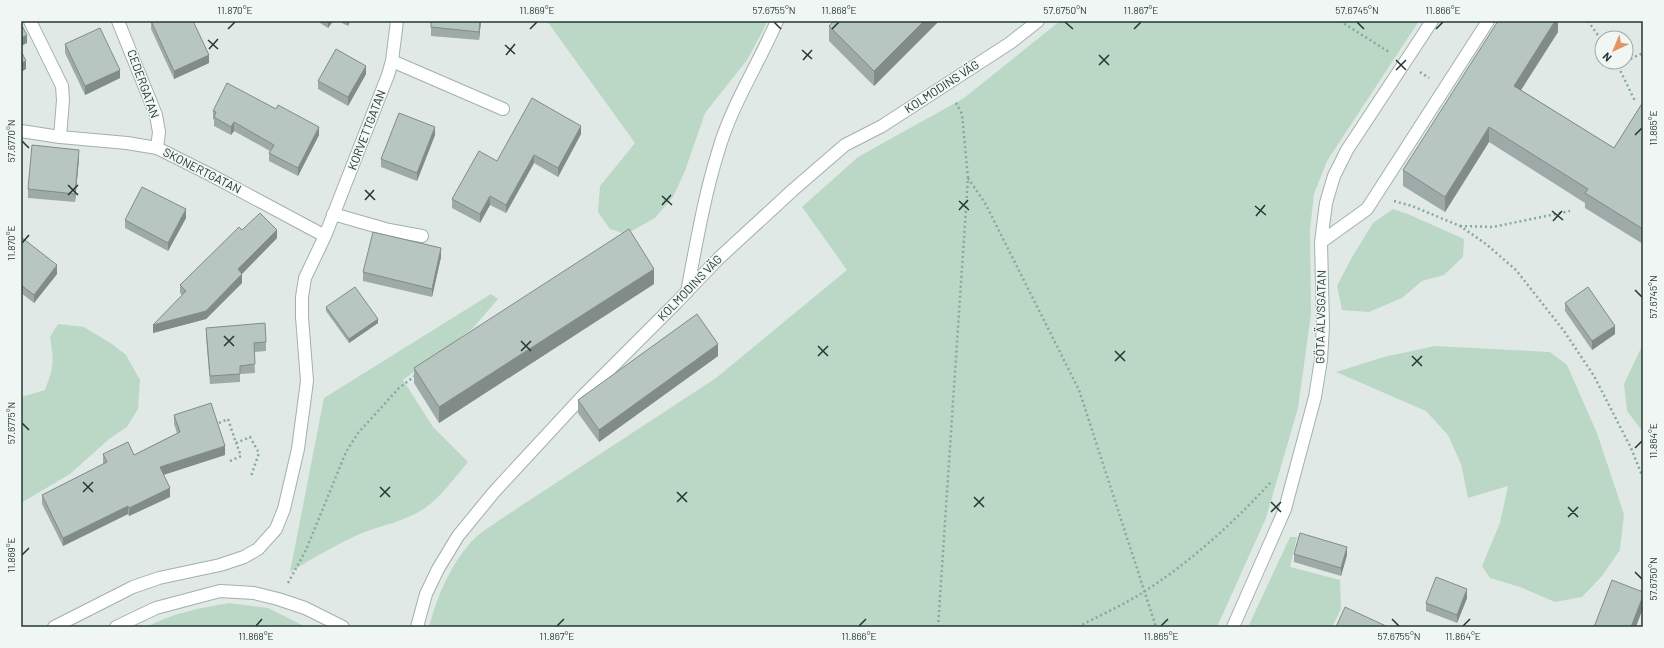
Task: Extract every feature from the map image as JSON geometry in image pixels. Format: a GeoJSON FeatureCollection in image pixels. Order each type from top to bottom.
{"type":"FeatureCollection","features":[{"type":"Feature","properties":{"kind":"street"},"geometry":{"type":"LineString","coordinates":[[30,21],[62,86],[63,100],[60,137]]}},
{"type":"Feature","properties":{"kind":"street","name":"KORVETTGATAN"},"geometry":{"type":"LineString","coordinates":[[54,627],[133,587],[146,582],[189,570],[220,565],[244,557],[258,549],[276,529],[284,510],[298,449],[307,381],[302,296],[305,278],[325,236],[388,75],[392,61],[397,21]]}},
{"type":"Feature","properties":{"kind":"street"},"geometry":{"type":"LineString","coordinates":[[687,292],[698,232],[718,151],[738,100],[777,21]]}},
{"type":"Feature","properties":{"kind":"street","name":"KOLMODINS VÄG"},"geometry":{"type":"LineString","coordinates":[[417,627],[426,594],[438,569],[458,536],[494,492],[580,399],[723,254],[845,145],[882,126],[946,85],[1010,43],[1038,21]]}},
{"type":"Feature","properties":{"kind":"street","name":"GÖTA ÄLVSGATAN"},"geometry":{"type":"LineString","coordinates":[[1233,627],[1285,509],[1315,397],[1321,360],[1323,326],[1321,242],[1326,203],[1334,176],[1347,150],[1432,21]]}},
{"type":"Feature","properties":{"kind":"street"},"geometry":{"type":"LineString","coordinates":[[1321,242],[1367,209],[1488,21]]}},
{"type":"Feature","properties":{"kind":"street","name":"CEDERGATAN"},"geometry":{"type":"LineString","coordinates":[[123,23],[156,115],[159,132],[156,148]]}},
{"type":"Feature","properties":{"kind":"street"},"geometry":{"type":"LineString","coordinates":[[392,61],[503,109]]}},
{"type":"Feature","properties":{"kind":"street","name":"SKONERTGATAN"},"geometry":{"type":"LineString","coordinates":[[21,131],[60,137],[127,143],[156,148],[209,174],[325,236]]}},
{"type":"Feature","properties":{"kind":"street"},"geometry":{"type":"LineString","coordinates":[[333,214],[389,230],[422,236]]}},
{"type":"Feature","properties":{"kind":"street"},"geometry":{"type":"LineString","coordinates":[[116,627],[156,608],[220,591],[254,592],[278,599],[305,608],[343,627]]}},
{"type":"Feature","properties":{"kind":"path"},"geometry":{"type":"LineString","coordinates":[[1588,21],[1594,30]]}},
{"type":"Feature","properties":{"kind":"path"},"geometry":{"type":"LineString","coordinates":[[1634,56],[1643,52]]}},
{"type":"Feature","properties":{"kind":"path"},"geometry":{"type":"LineString","coordinates":[[1620,70],[1635,101]]}},
{"type":"Feature","properties":{"kind":"path"},"geometry":{"type":"LineString","coordinates":[[938,627],[968,178],[962,114],[946,85]]}},
{"type":"Feature","properties":{"kind":"path"},"geometry":{"type":"LineString","coordinates":[[968,178],[985,203],[1079,390],[1156,627]]}},
{"type":"Feature","properties":{"kind":"path"},"geometry":{"type":"LineString","coordinates":[[1367,209],[1378,204],[1395,201],[1412,206],[1460,226],[1486,244],[1516,270],[1564,331],[1594,376],[1631,448],[1643,478]]}},
{"type":"Feature","properties":{"kind":"path"},"geometry":{"type":"LineString","coordinates":[[1460,226],[1492,227],[1570,212]]}},
{"type":"Feature","properties":{"kind":"path"},"geometry":{"type":"LineString","coordinates":[[278,599],[306,550],[346,452],[358,433],[399,388],[418,374]]}},
{"type":"Feature","properties":{"kind":"path"},"geometry":{"type":"LineString","coordinates":[[219,423],[228,419],[241,456],[230,460]]}},
{"type":"Feature","properties":{"kind":"path"},"geometry":{"type":"LineString","coordinates":[[236,443],[250,437],[259,453],[251,476]]}},
{"type":"Feature","properties":{"kind":"path"},"geometry":{"type":"LineString","coordinates":[[1078,627],[1145,591],[1202,549],[1244,511],[1275,478]]}},
{"type":"Feature","properties":{"kind":"green space"},"geometry":{"type":"Polygon","coordinates":[[[547,21],[768,21],[747,60],[705,113],[685,171],[673,197],[655,218],[626,234],[610,229],[598,212],[600,186],[635,143],[547,21]]]}},
{"type":"Feature","properties":{"kind":"green space"},"geometry":{"type":"Polygon","coordinates":[[[1060,21],[1419,21],[1327,161],[1314,194],[1310,230],[1311,314],[1298,408],[1266,518],[1217,627],[429,627],[445,582],[463,551],[478,535],[716,378],[847,270],[802,207],[858,157],[964,98],[1060,21]]]}},
{"type":"Feature","properties":{"kind":"green space"},"geometry":{"type":"Polygon","coordinates":[[[1393,209],[1408,214],[1464,239],[1463,257],[1444,275],[1422,281],[1402,298],[1369,312],[1342,310],[1337,286],[1351,259],[1373,223],[1393,209]]]}},
{"type":"Feature","properties":{"kind":"green space"},"geometry":{"type":"Polygon","coordinates":[[[491,294],[498,299],[473,328],[403,380],[433,427],[468,462],[442,493],[425,508],[402,520],[353,537],[325,551],[290,572],[324,398],[491,294]]]}},
{"type":"Feature","properties":{"kind":"green space"},"geometry":{"type":"Polygon","coordinates":[[[58,324],[84,327],[112,344],[126,355],[140,380],[138,409],[127,427],[109,439],[70,474],[21,503],[21,397],[45,390],[52,364],[50,337],[58,324]]]}},
{"type":"Feature","properties":{"kind":"green space"},"geometry":{"type":"Polygon","coordinates":[[[1643,344],[1643,432],[1627,411],[1624,384],[1643,344]]]}},
{"type":"Feature","properties":{"kind":"green space"},"geometry":{"type":"Polygon","coordinates":[[[1435,346],[1550,352],[1567,365],[1597,433],[1624,514],[1620,550],[1602,576],[1582,597],[1555,602],[1520,587],[1490,578],[1482,566],[1500,523],[1508,486],[1468,498],[1461,464],[1448,435],[1426,411],[1336,372],[1384,357],[1435,346]]]}},
{"type":"Feature","properties":{"kind":"green space"},"geometry":{"type":"Polygon","coordinates":[[[1290,537],[1297,537],[1290,567],[1340,580],[1341,609],[1332,627],[1248,627],[1290,537]]]}},
{"type":"Feature","properties":{"kind":"green space"},"geometry":{"type":"Polygon","coordinates":[[[229,603],[268,608],[306,627],[146,627],[156,622],[187,612],[229,603]]]}},
{"type":"Feature","properties":{"kind":"building"},"geometry":{"type":"Polygon","coordinates":[[[151,21],[193,21],[209,55],[174,71],[151,21]]]}},
{"type":"Feature","properties":{"kind":"building"},"geometry":{"type":"Polygon","coordinates":[[[431,21],[480,21],[479,32],[431,27],[431,21]]]}},
{"type":"Feature","properties":{"kind":"building"},"geometry":{"type":"Polygon","coordinates":[[[834,21],[924,21],[874,71],[829,26],[834,21]]]}},
{"type":"Feature","properties":{"kind":"building"},"geometry":{"type":"Polygon","coordinates":[[[1498,21],[1555,21],[1514,86],[1614,148],[1643,102],[1643,229],[1585,193],[1588,189],[1489,127],[1445,197],[1403,170],[1498,21]]]}},
{"type":"Feature","properties":{"kind":"building"},"geometry":{"type":"Polygon","coordinates":[[[21,24],[27,35],[21,38],[21,24]]]}},
{"type":"Feature","properties":{"kind":"building"},"geometry":{"type":"Polygon","coordinates":[[[100,28],[120,70],[85,86],[65,44],[100,28]]]}},
{"type":"Feature","properties":{"kind":"building"},"geometry":{"type":"Polygon","coordinates":[[[336,49],[366,66],[348,97],[318,81],[336,49]]]}},
{"type":"Feature","properties":{"kind":"building"},"geometry":{"type":"Polygon","coordinates":[[[21,51],[26,61],[21,63],[21,51]]]}},
{"type":"Feature","properties":{"kind":"building"},"geometry":{"type":"Polygon","coordinates":[[[227,83],[276,109],[278,105],[319,127],[298,168],[269,153],[274,145],[234,122],[231,127],[214,117],[216,112],[213,111],[227,83]]]}},
{"type":"Feature","properties":{"kind":"building"},"geometry":{"type":"Polygon","coordinates":[[[532,98],[581,126],[558,168],[534,155],[506,205],[490,196],[480,214],[452,199],[479,151],[497,161],[532,98]]]}},
{"type":"Feature","properties":{"kind":"building"},"geometry":{"type":"Polygon","coordinates":[[[399,113],[435,127],[417,173],[381,159],[399,113]]]}},
{"type":"Feature","properties":{"kind":"building"},"geometry":{"type":"Polygon","coordinates":[[[32,145],[79,150],[75,194],[28,189],[32,145]]]}},
{"type":"Feature","properties":{"kind":"building"},"geometry":{"type":"Polygon","coordinates":[[[142,187],[186,209],[168,243],[125,220],[142,187]]]}},
{"type":"Feature","properties":{"kind":"building"},"geometry":{"type":"Polygon","coordinates":[[[260,213],[277,230],[238,269],[242,274],[206,311],[153,325],[186,291],[180,285],[239,227],[242,230],[260,213]]]}},
{"type":"Feature","properties":{"kind":"building"},"geometry":{"type":"Polygon","coordinates":[[[629,229],[654,269],[439,407],[414,368],[629,229]]]}},
{"type":"Feature","properties":{"kind":"building"},"geometry":{"type":"Polygon","coordinates":[[[373,232],[441,248],[432,289],[363,272],[373,232]]]}},
{"type":"Feature","properties":{"kind":"building"},"geometry":{"type":"Polygon","coordinates":[[[21,237],[57,265],[34,295],[21,285],[21,237]]]}},
{"type":"Feature","properties":{"kind":"building"},"geometry":{"type":"Polygon","coordinates":[[[355,287],[378,319],[349,339],[326,307],[355,287]]]}},
{"type":"Feature","properties":{"kind":"building"},"geometry":{"type":"Polygon","coordinates":[[[1588,287],[1615,326],[1592,341],[1565,303],[1588,287]]]}},
{"type":"Feature","properties":{"kind":"building"},"geometry":{"type":"Polygon","coordinates":[[[697,314],[718,344],[599,430],[578,400],[697,314]]]}},
{"type":"Feature","properties":{"kind":"building"},"geometry":{"type":"Polygon","coordinates":[[[265,323],[266,342],[254,343],[255,364],[240,366],[240,374],[210,376],[206,328],[265,323]]]}},
{"type":"Feature","properties":{"kind":"building"},"geometry":{"type":"Polygon","coordinates":[[[211,403],[225,446],[160,467],[170,488],[129,508],[128,506],[63,538],[42,495],[107,462],[103,454],[128,442],[134,455],[180,432],[174,415],[211,403]]]}},
{"type":"Feature","properties":{"kind":"building"},"geometry":{"type":"Polygon","coordinates":[[[1300,533],[1347,547],[1341,568],[1294,554],[1300,533]]]}},
{"type":"Feature","properties":{"kind":"building"},"geometry":{"type":"Polygon","coordinates":[[[1436,577],[1467,589],[1457,615],[1426,603],[1436,577]]]}},
{"type":"Feature","properties":{"kind":"building"},"geometry":{"type":"Polygon","coordinates":[[[1612,580],[1643,592],[1643,596],[1631,627],[1594,627],[1612,580]]]}},
{"type":"Feature","properties":{"kind":"building"},"geometry":{"type":"Polygon","coordinates":[[[1345,607],[1388,627],[1336,627],[1345,607]]]}}]}
